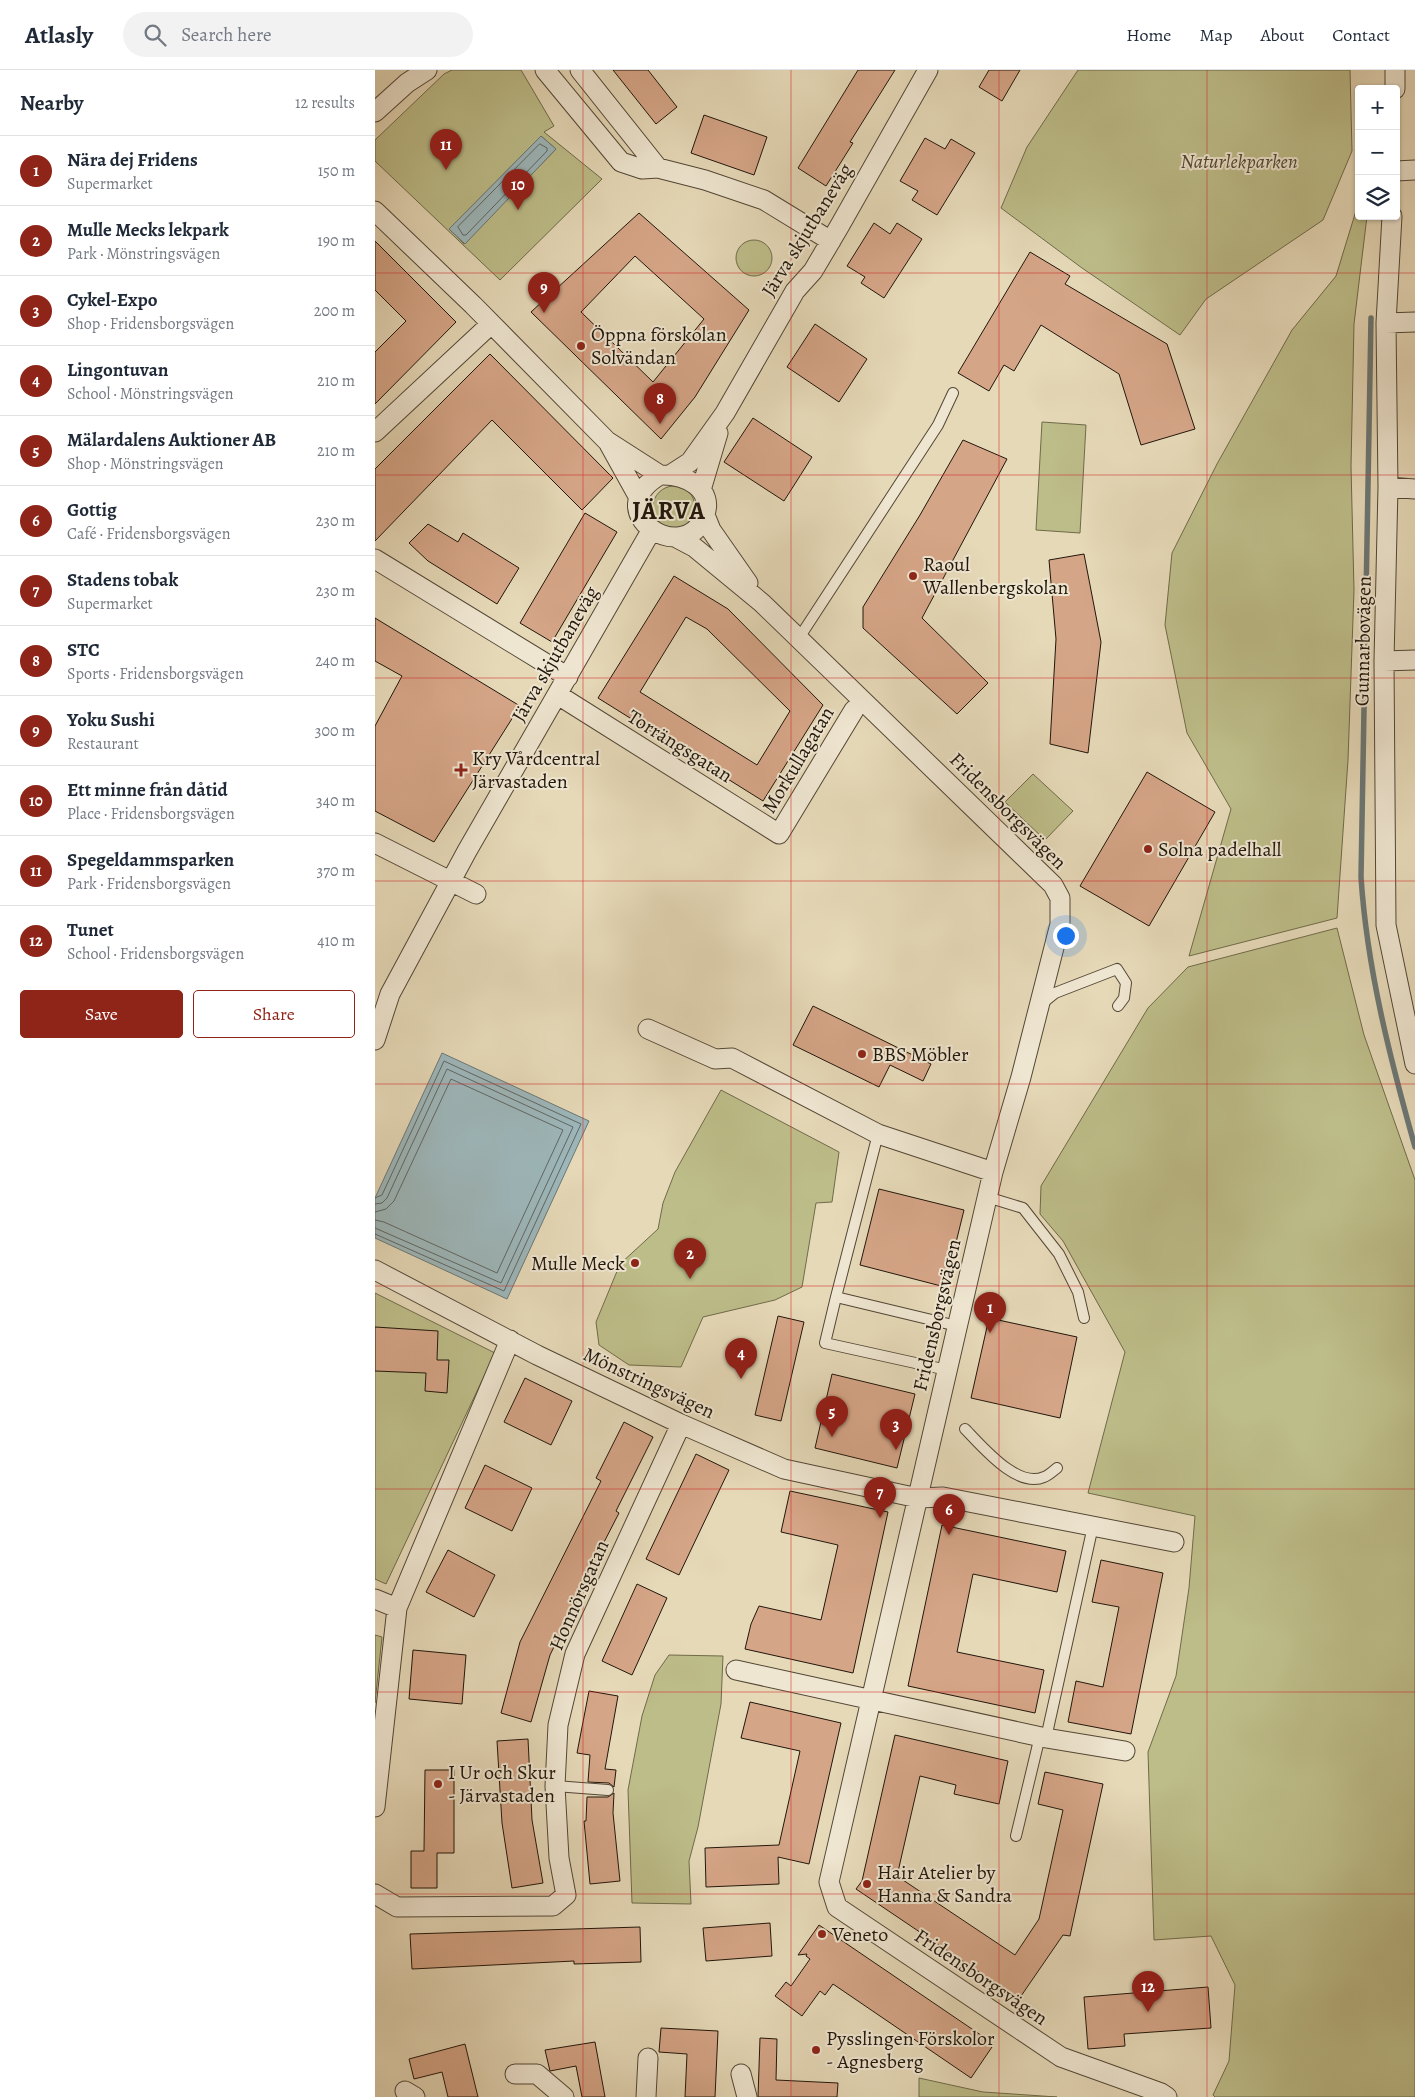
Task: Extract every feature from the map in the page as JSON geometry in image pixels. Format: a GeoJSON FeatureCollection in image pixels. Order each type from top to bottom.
{"type":"FeatureCollection","features":[{"type":"Feature","properties":{"kind":"street"},"geometry":{"type":"LineString","coordinates":[[375,112],[407,82],[427,70]]}},
{"type":"Feature","properties":{"kind":"street"},"geometry":{"type":"LineString","coordinates":[[545,70],[621,162],[642,169],[658,168],[705,180],[764,200],[831,240]]}},
{"type":"Feature","properties":{"kind":"street"},"geometry":{"type":"LineString","coordinates":[[580,70],[658,168]]}},
{"type":"Feature","properties":{"kind":"street","name":"Järva skjutbaneväg"},"geometry":{"type":"LineString","coordinates":[[698,466],[725,413],[795,291],[813,271],[928,70]]}},
{"type":"Feature","properties":{"kind":"street"},"geometry":{"type":"LineString","coordinates":[[1395,70],[1395,85]]}},
{"type":"Feature","properties":{"kind":"street"},"geometry":{"type":"LineString","coordinates":[[1400,170],[1415,170]]}},
{"type":"Feature","properties":{"kind":"street"},"geometry":{"type":"LineString","coordinates":[[375,211],[607,441],[665,475],[687,479],[701,490]]}},
{"type":"Feature","properties":{"kind":"street","name":"Gunnarbovägen"},"geometry":{"type":"LineString","coordinates":[[1392,220],[1386,323],[1388,487],[1385,661],[1386,925],[1415,1064]]}},
{"type":"Feature","properties":{"kind":"street"},"geometry":{"type":"LineString","coordinates":[[1386,323],[1415,322]]}},
{"type":"Feature","properties":{"kind":"street"},"geometry":{"type":"LineString","coordinates":[[375,432],[491,324]]}},
{"type":"Feature","properties":{"kind":"street"},"geometry":{"type":"LineString","coordinates":[[607,441],[639,498],[640,516],[651,531],[675,537],[686,535],[695,530],[705,515],[705,500],[701,490],[698,466],[648,482],[639,498]]}},
{"type":"Feature","properties":{"kind":"street"},"geometry":{"type":"LineString","coordinates":[[1388,487],[1415,489]]}},
{"type":"Feature","properties":{"kind":"street","name":"Fridensborgsvägen"},"geometry":{"type":"LineString","coordinates":[[705,515],[711,530],[762,603]]}},
{"type":"Feature","properties":{"kind":"street","name":"Järva skjutbaneväg"},"geometry":{"type":"LineString","coordinates":[[375,1040],[390,994],[451,881],[651,531]]}},
{"type":"Feature","properties":{"kind":"street","name":"Fridensborgsvägen"},"geometry":{"type":"LineString","coordinates":[[675,537],[694,547],[762,603],[1053,885],[1061,898],[1060,924],[1040,1006],[993,1172],[829,1882],[837,1907],[1061,2057],[1161,2093],[1167,2097]]}},
{"type":"Feature","properties":{"kind":"street"},"geometry":{"type":"LineString","coordinates":[[375,560],[568,677]]}},
{"type":"Feature","properties":{"kind":"street"},"geometry":{"type":"LineString","coordinates":[[1385,661],[1415,660]]}},
{"type":"Feature","properties":{"kind":"street","name":"Torrängsgatan"},"geometry":{"type":"LineString","coordinates":[[558,695],[779,834]]}},
{"type":"Feature","properties":{"kind":"street","name":"Morkullagatan"},"geometry":{"type":"LineString","coordinates":[[779,834],[854,710]]}},
{"type":"Feature","properties":{"kind":"street"},"geometry":{"type":"LineString","coordinates":[[375,843],[476,894]]}},
{"type":"Feature","properties":{"kind":"street"},"geometry":{"type":"LineString","coordinates":[[649,1028],[715,1059],[732,1058],[878,1134],[993,1172]]}},
{"type":"Feature","properties":{"kind":"street","name":"Mönstringsvägen"},"geometry":{"type":"LineString","coordinates":[[375,1270],[537,1355],[681,1424],[785,1469],[918,1498]]}},
{"type":"Feature","properties":{"kind":"street"},"geometry":{"type":"LineString","coordinates":[[375,1807],[397,1608],[510,1340]]}},
{"type":"Feature","properties":{"kind":"street","name":"Honnörsgatan"},"geometry":{"type":"LineString","coordinates":[[375,1894],[397,1907],[553,1906],[566,1895],[559,1858],[555,1786],[558,1725],[575,1654],[681,1424]]}},
{"type":"Feature","properties":{"kind":"street"},"geometry":{"type":"LineString","coordinates":[[918,1498],[943,1496],[1174,1542]]}},
{"type":"Feature","properties":{"kind":"street"},"geometry":{"type":"LineString","coordinates":[[375,1599],[397,1608]]}},
{"type":"Feature","properties":{"kind":"street"},"geometry":{"type":"LineString","coordinates":[[735,1670],[1043,1737],[1125,1751]]}},
{"type":"Feature","properties":{"kind":"street"},"geometry":{"type":"LineString","coordinates":[[645,2097],[648,2058]]}},
{"type":"Feature","properties":{"kind":"street"},"geometry":{"type":"LineString","coordinates":[[515,2074],[537,2074],[564,2097]]}},
{"type":"Feature","properties":{"kind":"street"},"geometry":{"type":"LineString","coordinates":[[741,2074],[747,2097]]}},
{"type":"Feature","properties":{"kind":"lane"},"geometry":{"type":"LineString","coordinates":[[799,638],[938,425],[953,393]]}},
{"type":"Feature","properties":{"kind":"lane"},"geometry":{"type":"LineString","coordinates":[[1040,1006],[1055,993],[1117,968],[1127,983],[1124,998],[1118,1006]]}},
{"type":"Feature","properties":{"kind":"lane"},"geometry":{"type":"LineString","coordinates":[[878,1134],[825,1344],[947,1370]]}},
{"type":"Feature","properties":{"kind":"lane"},"geometry":{"type":"LineString","coordinates":[[987,1197],[1023,1208],[1059,1254],[1078,1292],[1084,1318]]}},
{"type":"Feature","properties":{"kind":"lane"},"geometry":{"type":"LineString","coordinates":[[836,1297],[957,1326]]}},
{"type":"Feature","properties":{"kind":"lane"},"geometry":{"type":"LineString","coordinates":[[965,1429],[1015,1474],[1030,1480],[1044,1478],[1057,1468]]}},
{"type":"Feature","properties":{"kind":"lane"},"geometry":{"type":"LineString","coordinates":[[1016,1836],[1043,1737],[1093,1526]]}},
{"type":"Feature","properties":{"kind":"lane"},"geometry":{"type":"LineString","coordinates":[[555,1786],[608,1790]]}},
{"type":"Feature","properties":{"kind":"green space"},"geometry":{"type":"Polygon","coordinates":[[[452,70],[521,70],[554,126],[544,132],[602,179],[500,280],[375,161],[375,140],[444,74],[452,70]],[[541,136],[450,229],[464,244],[556,149],[541,136]]]}},
{"type":"Feature","properties":{"kind":"green space","name":"Naturlekparken"},"geometry":{"type":"Polygon","coordinates":[[[1078,70],[1350,70],[1352,151],[1323,220],[1206,299],[1180,335],[1082,268],[1001,208],[1027,147],[1078,70]]]}},
{"type":"Feature","properties":{"kind":"green space"},"geometry":{"type":"Polygon","coordinates":[[[1355,214],[1355,220],[1367,220],[1354,324],[1351,466],[1354,590],[1348,760],[1337,918],[1189,956],[1231,809],[1187,733],[1165,625],[1172,553],[1217,464],[1292,330],[1336,276],[1355,214]]]}},
{"type":"Feature","properties":{"kind":"green space"},"geometry":{"type":"Polygon","coordinates":[[[754,240],[766,246],[772,258],[766,270],[754,276],[742,270],[736,258],[742,246],[754,240]]]}},
{"type":"Feature","properties":{"kind":"green space"},"geometry":{"type":"Polygon","coordinates":[[[1042,422],[1086,425],[1080,533],[1036,530],[1042,422]]]}},
{"type":"Feature","properties":{"kind":"green space"},"geometry":{"type":"Polygon","coordinates":[[[670,486],[678,486],[689,492],[695,507],[689,522],[678,528],[670,528],[659,522],[653,511],[653,503],[659,492],[670,486]]]}},
{"type":"Feature","properties":{"kind":"green space"},"geometry":{"type":"Polygon","coordinates":[[[1033,774],[1073,811],[1045,840],[1005,802],[1033,774]]]}},
{"type":"Feature","properties":{"kind":"green space"},"geometry":{"type":"Polygon","coordinates":[[[1337,928],[1364,1035],[1415,1180],[1415,2097],[1215,2097],[1213,2095],[1229,2061],[1235,1985],[1211,1936],[1154,1940],[1148,1752],[1176,1676],[1189,1588],[1195,1516],[1088,1493],[1125,1352],[1063,1241],[1040,1214],[1041,1186],[1148,1008],[1188,967],[1337,928]]]}},
{"type":"Feature","properties":{"kind":"green space"},"geometry":{"type":"Polygon","coordinates":[[[721,1090],[839,1152],[832,1202],[816,1203],[802,1287],[775,1300],[703,1317],[681,1367],[629,1365],[599,1345],[596,1322],[620,1264],[658,1229],[663,1203],[675,1172],[721,1090]]]}},
{"type":"Feature","properties":{"kind":"green space"},"geometry":{"type":"Polygon","coordinates":[[[375,1293],[495,1353],[386,1584],[375,1579],[375,1293]]]}},
{"type":"Feature","properties":{"kind":"green space"},"geometry":{"type":"Polygon","coordinates":[[[375,1635],[382,1637],[375,1703],[375,1635]]]}},
{"type":"Feature","properties":{"kind":"green space"},"geometry":{"type":"Polygon","coordinates":[[[669,1655],[723,1656],[721,1704],[698,1827],[689,1861],[691,1904],[632,1903],[628,1790],[642,1716],[655,1675],[669,1655]]]}},
{"type":"Feature","properties":{"kind":"green space"},"geometry":{"type":"Polygon","coordinates":[[[919,2078],[983,2092],[1057,2097],[919,2097],[919,2078]]]}},
{"type":"Feature","properties":{"kind":"water"},"geometry":{"type":"Polygon","coordinates":[[[541,136],[556,149],[465,244],[449,229],[541,136]]]}},
{"type":"Feature","properties":{"kind":"water"},"geometry":{"type":"Polygon","coordinates":[[[442,1053],[589,1121],[507,1299],[375,1238],[375,1198],[442,1053]]]}},
{"type":"Feature","properties":{"kind":"building"},"geometry":{"type":"Polygon","coordinates":[[[613,70],[648,70],[677,107],[656,124],[613,70]]]}},
{"type":"Feature","properties":{"kind":"building"},"geometry":{"type":"Polygon","coordinates":[[[858,70],[895,70],[850,142],[853,143],[826,186],[798,168],[858,70]]]}},
{"type":"Feature","properties":{"kind":"building"},"geometry":{"type":"Polygon","coordinates":[[[989,70],[1020,70],[1002,101],[979,87],[989,70]]]}},
{"type":"Feature","properties":{"kind":"building"},"geometry":{"type":"Polygon","coordinates":[[[704,115],[767,137],[754,175],[691,153],[704,115]]]}},
{"type":"Feature","properties":{"kind":"building"},"geometry":{"type":"Polygon","coordinates":[[[925,138],[945,149],[951,139],[975,153],[937,215],[912,200],[918,191],[900,181],[925,138]]]}},
{"type":"Feature","properties":{"kind":"building"},"geometry":{"type":"Polygon","coordinates":[[[639,213],[749,310],[695,397],[661,439],[531,312],[639,213]],[[635,256],[581,312],[653,382],[704,319],[635,256]]]}},
{"type":"Feature","properties":{"kind":"building"},"geometry":{"type":"Polygon","coordinates":[[[874,223],[890,234],[897,223],[922,239],[884,298],[861,283],[865,277],[847,266],[874,223]]]}},
{"type":"Feature","properties":{"kind":"building"},"geometry":{"type":"Polygon","coordinates":[[[375,241],[456,322],[375,404],[375,352],[406,321],[375,290],[375,241]]]}},
{"type":"Feature","properties":{"kind":"building"},"geometry":{"type":"Polygon","coordinates":[[[1030,252],[1070,276],[1065,284],[1167,344],[1195,429],[1141,445],[1119,374],[1041,325],[1014,371],[1004,365],[989,391],[958,373],[1030,252]]]}},
{"type":"Feature","properties":{"kind":"building"},"geometry":{"type":"Polygon","coordinates":[[[815,324],[867,359],[839,402],[787,367],[815,324]]]}},
{"type":"Feature","properties":{"kind":"building"},"geometry":{"type":"Polygon","coordinates":[[[490,354],[613,478],[582,510],[492,420],[375,541],[375,469],[490,354]]]}},
{"type":"Feature","properties":{"kind":"building"},"geometry":{"type":"Polygon","coordinates":[[[753,418],[812,457],[784,501],[724,462],[753,418]]]}},
{"type":"Feature","properties":{"kind":"building","name":"Raoul Wallenbergskolan"},"geometry":{"type":"Polygon","coordinates":[[[963,440],[1007,459],[922,618],[988,683],[957,714],[863,628],[863,607],[920,515],[963,440]]]}},
{"type":"Feature","properties":{"kind":"building"},"geometry":{"type":"Polygon","coordinates":[[[585,513],[617,532],[552,642],[520,623],[585,513]]]}},
{"type":"Feature","properties":{"kind":"building"},"geometry":{"type":"Polygon","coordinates":[[[428,524],[458,542],[463,533],[519,568],[497,604],[428,561],[409,543],[428,524]]]}},
{"type":"Feature","properties":{"kind":"building","name":"Raoul Wallenbergskolan"},"geometry":{"type":"Polygon","coordinates":[[[1084,554],[1101,642],[1088,753],[1050,744],[1056,639],[1049,560],[1084,554]]]}},
{"type":"Feature","properties":{"kind":"building"},"geometry":{"type":"Polygon","coordinates":[[[674,576],[728,609],[823,705],[763,801],[598,698],[674,576]],[[686,617],[640,692],[757,765],[790,711],[707,629],[686,617]]]}},
{"type":"Feature","properties":{"kind":"building"},"geometry":{"type":"Polygon","coordinates":[[[375,618],[520,706],[434,842],[375,811],[375,726],[402,676],[375,661],[375,618]]]}},
{"type":"Feature","properties":{"kind":"building","name":"Solna padelhall"},"geometry":{"type":"Polygon","coordinates":[[[1147,772],[1215,812],[1149,926],[1080,886],[1147,772]]]}},
{"type":"Feature","properties":{"kind":"building","name":"BBS Möbler"},"geometry":{"type":"Polygon","coordinates":[[[813,1006],[931,1064],[923,1081],[890,1065],[879,1087],[793,1045],[813,1006]]]}},
{"type":"Feature","properties":{"kind":"building"},"geometry":{"type":"Polygon","coordinates":[[[879,1189],[964,1210],[945,1287],[860,1265],[879,1189]]]}},
{"type":"Feature","properties":{"kind":"building"},"geometry":{"type":"Polygon","coordinates":[[[778,1316],[804,1322],[781,1421],[755,1415],[778,1316]]]}},
{"type":"Feature","properties":{"kind":"building"},"geometry":{"type":"Polygon","coordinates":[[[989,1318],[1077,1337],[1060,1418],[971,1398],[989,1318]]]}},
{"type":"Feature","properties":{"kind":"building"},"geometry":{"type":"Polygon","coordinates":[[[375,1327],[438,1331],[437,1360],[449,1360],[447,1393],[425,1391],[426,1373],[375,1371],[375,1327]]]}},
{"type":"Feature","properties":{"kind":"building"},"geometry":{"type":"Polygon","coordinates":[[[832,1374],[915,1394],[897,1468],[815,1448],[832,1374]]]}},
{"type":"Feature","properties":{"kind":"building"},"geometry":{"type":"Polygon","coordinates":[[[525,1378],[572,1401],[551,1445],[504,1422],[525,1378]]]}},
{"type":"Feature","properties":{"kind":"building"},"geometry":{"type":"Polygon","coordinates":[[[624,1422],[653,1437],[616,1511],[619,1513],[582,1585],[584,1586],[550,1655],[531,1722],[501,1713],[520,1642],[601,1481],[596,1478],[624,1422]]]}},
{"type":"Feature","properties":{"kind":"building"},"geometry":{"type":"Polygon","coordinates":[[[696,1454],[729,1470],[679,1575],[646,1559],[696,1454]]]}},
{"type":"Feature","properties":{"kind":"building"},"geometry":{"type":"Polygon","coordinates":[[[485,1465],[532,1488],[512,1531],[465,1508],[485,1465]]]}},
{"type":"Feature","properties":{"kind":"building"},"geometry":{"type":"Polygon","coordinates":[[[790,1491],[888,1512],[853,1673],[745,1649],[751,1624],[759,1606],[821,1620],[838,1545],[781,1532],[790,1491]]]}},
{"type":"Feature","properties":{"kind":"building"},"geometry":{"type":"Polygon","coordinates":[[[942,1525],[1066,1551],[1057,1592],[973,1574],[957,1652],[1044,1670],[1035,1713],[908,1686],[942,1525]]]}},
{"type":"Feature","properties":{"kind":"building"},"geometry":{"type":"Polygon","coordinates":[[[448,1550],[495,1575],[474,1617],[426,1592],[448,1550]]]}},
{"type":"Feature","properties":{"kind":"building"},"geometry":{"type":"Polygon","coordinates":[[[1101,1560],[1163,1573],[1131,1734],[1068,1722],[1076,1681],[1103,1687],[1119,1607],[1092,1602],[1101,1560]]]}},
{"type":"Feature","properties":{"kind":"building"},"geometry":{"type":"Polygon","coordinates":[[[637,1584],[667,1598],[632,1675],[602,1661],[637,1584]]]}},
{"type":"Feature","properties":{"kind":"building"},"geometry":{"type":"Polygon","coordinates":[[[413,1650],[466,1655],[462,1704],[409,1699],[413,1650]]]}},
{"type":"Feature","properties":{"kind":"building"},"geometry":{"type":"Polygon","coordinates":[[[589,1691],[618,1696],[605,1769],[616,1770],[614,1787],[609,1783],[588,1782],[590,1755],[577,1753],[589,1691]]]}},
{"type":"Feature","properties":{"kind":"building"},"geometry":{"type":"Polygon","coordinates":[[[750,1702],[841,1723],[809,1864],[778,1857],[779,1884],[706,1887],[705,1848],[779,1845],[800,1751],[741,1738],[750,1702]]]}},
{"type":"Feature","properties":{"kind":"building"},"geometry":{"type":"Polygon","coordinates":[[[895,1735],[1008,1761],[999,1804],[954,1794],[956,1785],[920,1776],[897,1876],[1015,1955],[1039,1919],[1063,1810],[1038,1804],[1045,1772],[1103,1784],[1070,1936],[1063,1935],[1019,1999],[856,1889],[862,1881],[895,1735]]]}},
{"type":"Feature","properties":{"kind":"building"},"geometry":{"type":"Polygon","coordinates":[[[528,1739],[532,1820],[543,1883],[512,1888],[502,1823],[497,1741],[528,1739]]]}},
{"type":"Feature","properties":{"kind":"building"},"geometry":{"type":"Polygon","coordinates":[[[425,1770],[454,1770],[454,1853],[437,1853],[437,1888],[411,1888],[411,1851],[424,1851],[425,1770]]]}},
{"type":"Feature","properties":{"kind":"building"},"geometry":{"type":"Polygon","coordinates":[[[614,1793],[613,1813],[620,1881],[590,1884],[584,1821],[586,1821],[587,1797],[608,1797],[614,1793]]]}},
{"type":"Feature","properties":{"kind":"building"},"geometry":{"type":"Polygon","coordinates":[[[770,1923],[772,1956],[706,1961],[703,1928],[770,1923]]]}},
{"type":"Feature","properties":{"kind":"building"},"geometry":{"type":"Polygon","coordinates":[[[819,1925],[994,2044],[971,2078],[833,1984],[825,1995],[820,1991],[802,2016],[775,1996],[786,1982],[791,1986],[810,1959],[806,1956],[807,1954],[798,1955],[819,1925]]]}},
{"type":"Feature","properties":{"kind":"building"},"geometry":{"type":"Polygon","coordinates":[[[640,1927],[641,1962],[574,1964],[574,1961],[412,1969],[410,1934],[640,1927]]]}},
{"type":"Feature","properties":{"kind":"building"},"geometry":{"type":"Polygon","coordinates":[[[1208,1987],[1211,2028],[1124,2034],[1125,2046],[1088,2049],[1084,1997],[1208,1987]]]}},
{"type":"Feature","properties":{"kind":"building"},"geometry":{"type":"Polygon","coordinates":[[[661,2028],[718,2031],[715,2097],[685,2097],[687,2054],[659,2052],[661,2028]]]}},
{"type":"Feature","properties":{"kind":"building"},"geometry":{"type":"Polygon","coordinates":[[[760,2038],[777,2039],[776,2080],[838,2083],[837,2097],[758,2097],[760,2038]]]}},
{"type":"Feature","properties":{"kind":"building"},"geometry":{"type":"Polygon","coordinates":[[[595,2042],[605,2097],[582,2097],[576,2066],[550,2071],[545,2050],[595,2042]]]}},
{"type":"Feature","properties":{"kind":"building"},"geometry":{"type":"Polygon","coordinates":[[[465,2044],[478,2097],[448,2097],[442,2072],[414,2079],[409,2059],[465,2044]]]}},
{"type":"Feature","properties":{"kind":"waterway"},"geometry":{"type":"LineString","coordinates":[[1371,318],[1361,877],[1368,945],[1374,979],[1397,1080],[1415,1147]]}},
{"type":"Feature","properties":{"kind":"place","name":"Spegeldammsparken"},"geometry":{"type":"Point","coordinates":[446,170]}},
{"type":"Feature","properties":{"kind":"place","name":"Ett minne från dåtid"},"geometry":{"type":"Point","coordinates":[518,210]}},
{"type":"Feature","properties":{"kind":"place","name":"Yoku Sushi"},"geometry":{"type":"Point","coordinates":[544,313]}},
{"type":"Feature","properties":{"kind":"place","name":"Öppna förskolan Solvändan"},"geometry":{"type":"Point","coordinates":[581,346]}},
{"type":"Feature","properties":{"kind":"place","name":"STC"},"geometry":{"type":"Point","coordinates":[660,424]}},
{"type":"Feature","properties":{"kind":"place","name":"Raoul Wallenbergskolan"},"geometry":{"type":"Point","coordinates":[913,576]}},
{"type":"Feature","properties":{"kind":"place","name":"Kry Vårdcentral Järvastaden"},"geometry":{"type":"Point","coordinates":[461,770]}},
{"type":"Feature","properties":{"kind":"place","name":"Solna padelhall"},"geometry":{"type":"Point","coordinates":[1148,849]}},
{"type":"Feature","properties":{"kind":"place","name":"BBS Möbler"},"geometry":{"type":"Point","coordinates":[862,1054]}},
{"type":"Feature","properties":{"kind":"place","name":"Mulle Meck"},"geometry":{"type":"Point","coordinates":[635,1263]}},
{"type":"Feature","properties":{"kind":"place","name":"Mulle Mecks lekpark"},"geometry":{"type":"Point","coordinates":[690,1279]}},
{"type":"Feature","properties":{"kind":"place","name":"Nära dej Fridens"},"geometry":{"type":"Point","coordinates":[990,1333]}},
{"type":"Feature","properties":{"kind":"place","name":"Lingontuvan"},"geometry":{"type":"Point","coordinates":[741,1379]}},
{"type":"Feature","properties":{"kind":"place","name":"Mälardalens Auktioner AB"},"geometry":{"type":"Point","coordinates":[832,1437]}},
{"type":"Feature","properties":{"kind":"place","name":"Cykel-Expo"},"geometry":{"type":"Point","coordinates":[896,1450]}},
{"type":"Feature","properties":{"kind":"place","name":"Stadens tobak"},"geometry":{"type":"Point","coordinates":[880,1518]}},
{"type":"Feature","properties":{"kind":"place","name":"Gottig"},"geometry":{"type":"Point","coordinates":[949,1535]}},
{"type":"Feature","properties":{"kind":"place","name":"I Ur och Skur - Järvastaden"},"geometry":{"type":"Point","coordinates":[438,1784]}},
{"type":"Feature","properties":{"kind":"place","name":"Hair Atelier by Hanna & Sandra"},"geometry":{"type":"Point","coordinates":[867,1884]}},
{"type":"Feature","properties":{"kind":"place","name":"Veneto"},"geometry":{"type":"Point","coordinates":[822,1934]}},
{"type":"Feature","properties":{"kind":"place","name":"Tunet"},"geometry":{"type":"Point","coordinates":[1148,2012]}},
{"type":"Feature","properties":{"kind":"place","name":"Pysslingen Förskolor - Agnesberg"},"geometry":{"type":"Point","coordinates":[816,2050]}},
{"type":"Feature","properties":{"kind":"district","name":"JÄRVA"},"geometry":{"type":"Point","coordinates":[669,511]}}]}
